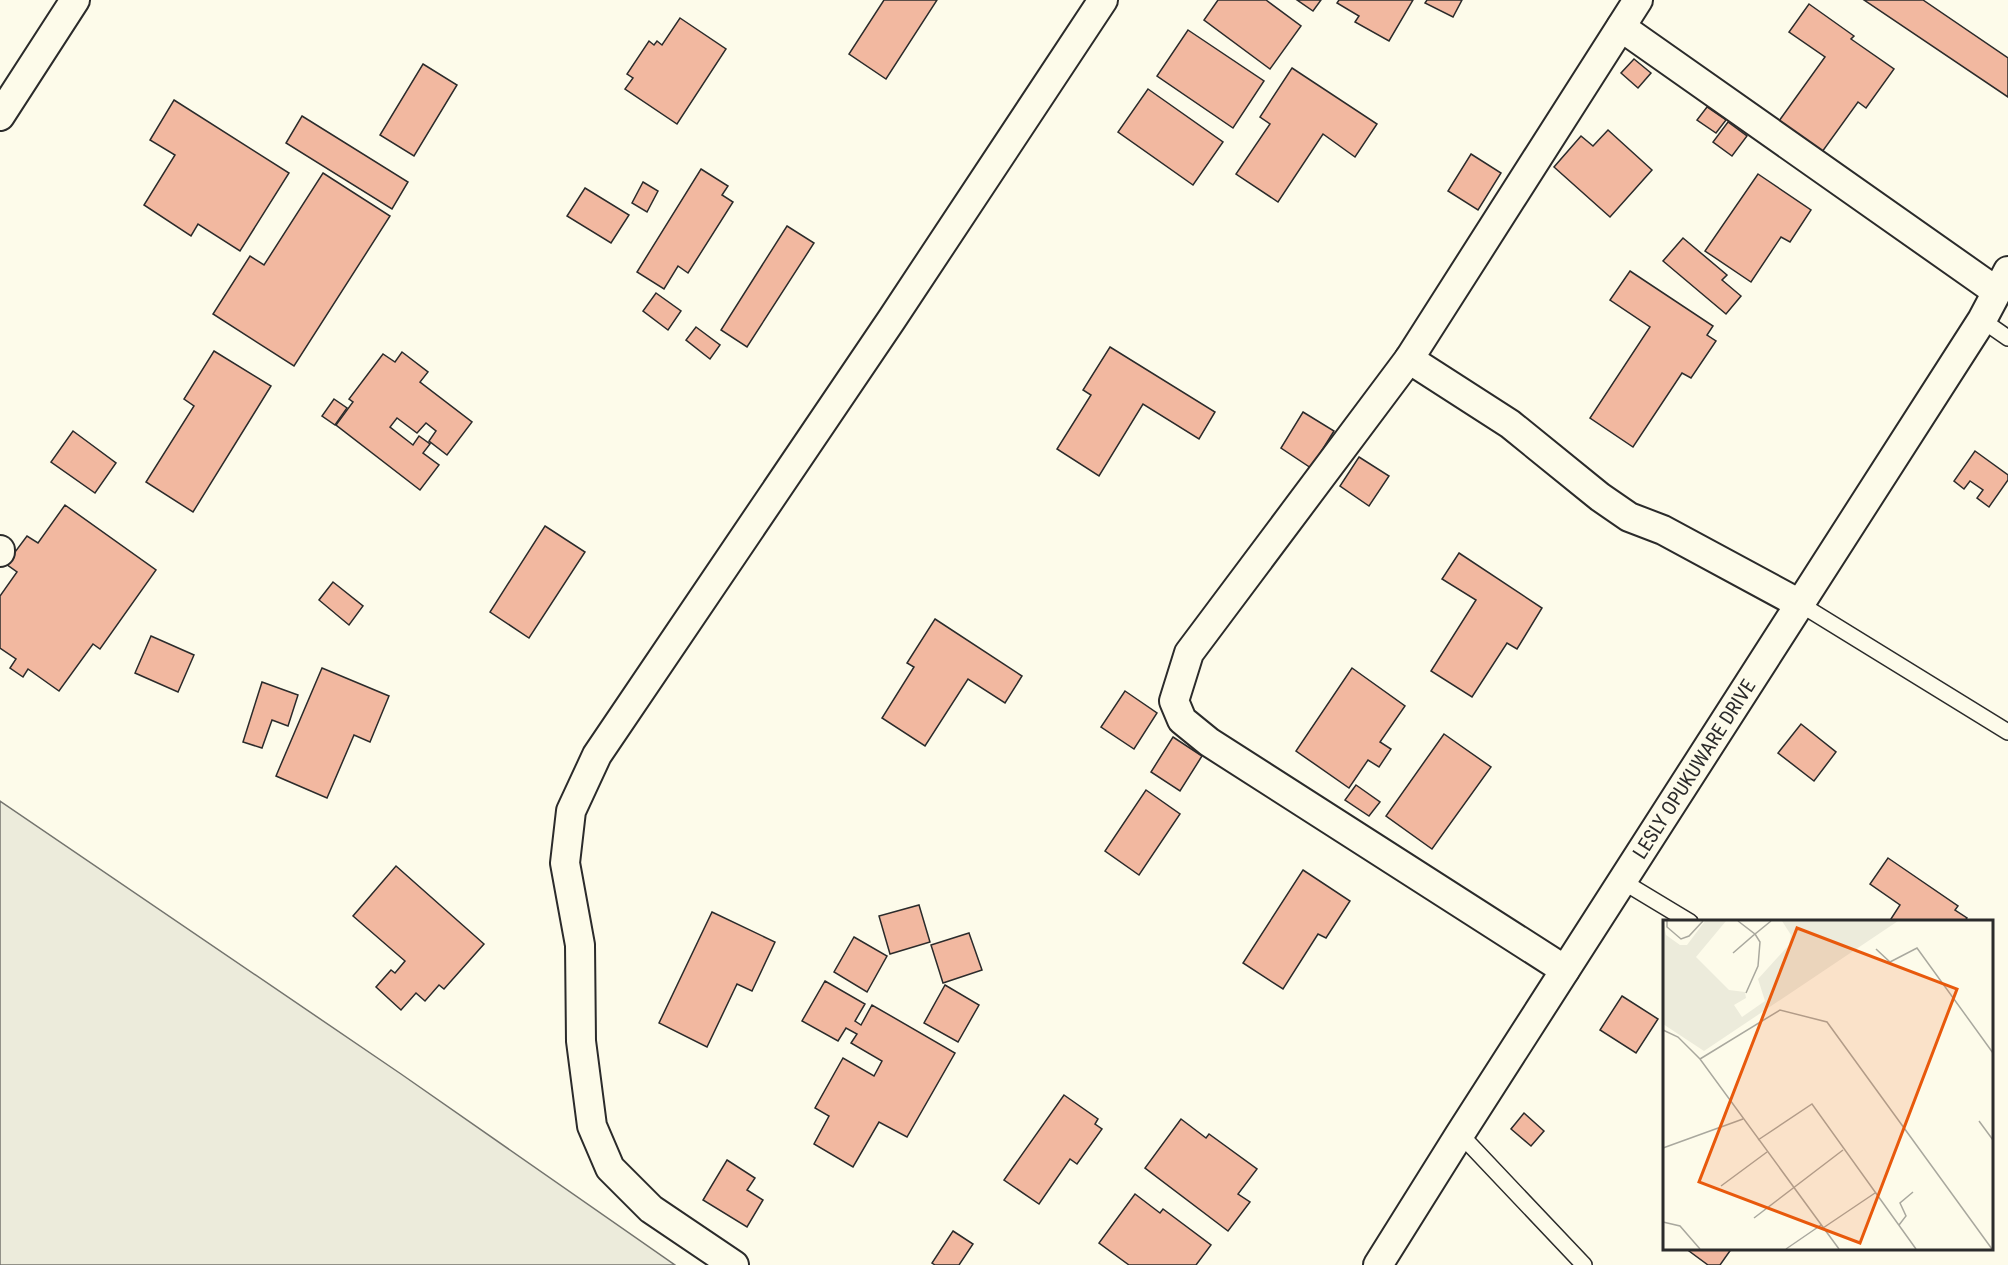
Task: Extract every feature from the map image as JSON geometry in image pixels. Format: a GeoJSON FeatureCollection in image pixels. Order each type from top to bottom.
{"type":"FeatureCollection","features":[{"type":"Feature","properties":{"kind":"street"},"geometry":{"type":"LineString","coordinates":[[0,116],[75,0]]}},
{"type":"Feature","properties":{"kind":"street"},"geometry":{"type":"LineString","coordinates":[[734,1265],[651,1209],[610,1168],[592,1126],[581,1041],[580,945],[565,863],[571,811],[597,755],[886,329],[1103,0]]}},
{"type":"Feature","properties":{"kind":"street"},"geometry":{"type":"LineString","coordinates":[[1565,970],[1209,742],[1182,720],[1174,701],[1189,654],[1409,359],[1638,0]]}},
{"type":"Feature","properties":{"kind":"street"},"geometry":{"type":"LineString","coordinates":[[1621,27],[2002,281]]}},
{"type":"Feature","properties":{"kind":"street","name":"LESLY OPUKUWARE DRIVE"},"geometry":{"type":"LineString","coordinates":[[1378,1265],[1982,320],[2002,281]]}},
{"type":"Feature","properties":{"kind":"street"},"geometry":{"type":"LineString","coordinates":[[1409,359],[1510,424],[1629,518],[1663,530],[1800,604]]}},
{"type":"Feature","properties":{"kind":"lane"},"geometry":{"type":"LineString","coordinates":[[1982,320],[2008,338]]}},
{"type":"Feature","properties":{"kind":"lane"},"geometry":{"type":"LineString","coordinates":[[1800,604],[2008,732]]}},
{"type":"Feature","properties":{"kind":"lane"},"geometry":{"type":"LineString","coordinates":[[1622,881],[1688,920]]}},
{"type":"Feature","properties":{"kind":"lane"},"geometry":{"type":"LineString","coordinates":[[1460,1134],[1584,1265]]}},
{"type":"Feature","properties":{"kind":"shaded area"},"geometry":{"type":"Polygon","coordinates":[[[0,801],[401,1074],[675,1265],[0,1265],[0,801]]]}},
{"type":"Feature","properties":{"kind":"building"},"geometry":{"type":"Polygon","coordinates":[[[884,0],[937,0],[886,79],[849,54],[884,0]]]}},
{"type":"Feature","properties":{"kind":"building"},"geometry":{"type":"Polygon","coordinates":[[[1218,0],[1266,0],[1301,26],[1270,69],[1204,20],[1218,0]]]}},
{"type":"Feature","properties":{"kind":"building"},"geometry":{"type":"Polygon","coordinates":[[[1297,0],[1321,0],[1313,11],[1297,0]]]}},
{"type":"Feature","properties":{"kind":"building"},"geometry":{"type":"Polygon","coordinates":[[[1339,0],[1413,0],[1389,41],[1355,22],[1359,16],[1337,3],[1339,0]]]}},
{"type":"Feature","properties":{"kind":"building"},"geometry":{"type":"Polygon","coordinates":[[[1427,0],[1462,0],[1453,17],[1425,3],[1427,0]]]}},
{"type":"Feature","properties":{"kind":"building"},"geometry":{"type":"Polygon","coordinates":[[[1864,0],[1923,0],[2008,58],[2008,97],[1864,0]]]}},
{"type":"Feature","properties":{"kind":"building"},"geometry":{"type":"Polygon","coordinates":[[[1809,4],[1854,36],[1851,39],[1894,69],[1866,108],[1858,102],[1822,152],[1779,121],[1825,57],[1789,32],[1809,4]]]}},
{"type":"Feature","properties":{"kind":"building"},"geometry":{"type":"Polygon","coordinates":[[[680,18],[726,49],[677,124],[625,89],[633,78],[627,74],[649,41],[654,45],[657,41],[662,45],[680,18]]]}},
{"type":"Feature","properties":{"kind":"building"},"geometry":{"type":"Polygon","coordinates":[[[1188,30],[1264,81],[1233,128],[1157,76],[1188,30]]]}},
{"type":"Feature","properties":{"kind":"building"},"geometry":{"type":"Polygon","coordinates":[[[1634,59],[1651,73],[1638,88],[1621,73],[1634,59]]]}},
{"type":"Feature","properties":{"kind":"building"},"geometry":{"type":"Polygon","coordinates":[[[423,64],[457,85],[414,156],[380,135],[423,64]]]}},
{"type":"Feature","properties":{"kind":"building"},"geometry":{"type":"Polygon","coordinates":[[[1292,68],[1377,124],[1355,157],[1323,134],[1278,202],[1236,174],[1270,124],[1260,117],[1292,68]]]}},
{"type":"Feature","properties":{"kind":"building"},"geometry":{"type":"Polygon","coordinates":[[[1148,89],[1223,142],[1193,185],[1118,132],[1148,89]]]}},
{"type":"Feature","properties":{"kind":"building"},"geometry":{"type":"Polygon","coordinates":[[[174,100],[289,173],[240,251],[198,224],[191,236],[144,205],[175,155],[150,140],[174,100]]]}},
{"type":"Feature","properties":{"kind":"building"},"geometry":{"type":"Polygon","coordinates":[[[1707,107],[1726,120],[1716,133],[1697,120],[1707,107]]]}},
{"type":"Feature","properties":{"kind":"building"},"geometry":{"type":"Polygon","coordinates":[[[302,116],[408,182],[392,209],[286,143],[302,116]]]}},
{"type":"Feature","properties":{"kind":"building"},"geometry":{"type":"Polygon","coordinates":[[[1728,122],[1747,136],[1732,156],[1713,142],[1728,122]]]}},
{"type":"Feature","properties":{"kind":"building"},"geometry":{"type":"Polygon","coordinates":[[[1608,130],[1652,170],[1610,217],[1554,167],[1581,136],[1593,146],[1608,130]]]}},
{"type":"Feature","properties":{"kind":"building"},"geometry":{"type":"Polygon","coordinates":[[[1471,154],[1501,173],[1478,210],[1448,191],[1471,154]]]}},
{"type":"Feature","properties":{"kind":"building"},"geometry":{"type":"Polygon","coordinates":[[[701,169],[728,186],[722,195],[733,202],[688,273],[678,266],[664,289],[637,272],[701,169]]]}},
{"type":"Feature","properties":{"kind":"building"},"geometry":{"type":"Polygon","coordinates":[[[323,173],[390,216],[294,366],[213,314],[250,256],[264,265],[323,173]]]}},
{"type":"Feature","properties":{"kind":"building"},"geometry":{"type":"Polygon","coordinates":[[[1758,174],[1811,210],[1790,242],[1781,237],[1751,282],[1705,251],[1758,174]]]}},
{"type":"Feature","properties":{"kind":"building"},"geometry":{"type":"Polygon","coordinates":[[[643,182],[658,191],[647,212],[632,203],[643,182]]]}},
{"type":"Feature","properties":{"kind":"building"},"geometry":{"type":"Polygon","coordinates":[[[585,188],[629,215],[611,243],[567,216],[585,188]]]}},
{"type":"Feature","properties":{"kind":"building"},"geometry":{"type":"Polygon","coordinates":[[[787,226],[814,243],[747,347],[721,330],[787,226]]]}},
{"type":"Feature","properties":{"kind":"building"},"geometry":{"type":"Polygon","coordinates":[[[1683,238],[1727,275],[1722,280],[1741,296],[1726,314],[1663,261],[1683,238]]]}},
{"type":"Feature","properties":{"kind":"building"},"geometry":{"type":"Polygon","coordinates":[[[1630,271],[1713,326],[1707,335],[1716,341],[1691,378],[1682,373],[1633,447],[1590,418],[1650,327],[1610,300],[1630,271]]]}},
{"type":"Feature","properties":{"kind":"building"},"geometry":{"type":"Polygon","coordinates":[[[656,293],[681,311],[668,330],[643,311],[656,293]]]}},
{"type":"Feature","properties":{"kind":"building"},"geometry":{"type":"Polygon","coordinates":[[[696,327],[720,345],[710,359],[686,340],[696,327]]]}},
{"type":"Feature","properties":{"kind":"building"},"geometry":{"type":"Polygon","coordinates":[[[1110,347],[1215,412],[1199,439],[1143,404],[1099,476],[1057,449],[1091,395],[1083,390],[1110,347]]]}},
{"type":"Feature","properties":{"kind":"building"},"geometry":{"type":"Polygon","coordinates":[[[214,351],[271,386],[193,512],[146,482],[194,406],[184,399],[214,351]]]}},
{"type":"Feature","properties":{"kind":"building"},"geometry":{"type":"Polygon","coordinates":[[[402,352],[428,372],[420,382],[472,422],[447,455],[429,441],[436,431],[426,423],[417,433],[397,418],[390,427],[413,445],[419,436],[430,444],[423,453],[439,465],[420,490],[336,425],[353,402],[349,399],[383,354],[395,362],[402,352]]]}},
{"type":"Feature","properties":{"kind":"building"},"geometry":{"type":"Polygon","coordinates":[[[334,399],[347,408],[335,425],[322,416],[334,399]]]}},
{"type":"Feature","properties":{"kind":"building"},"geometry":{"type":"Polygon","coordinates":[[[1303,412],[1334,431],[1311,468],[1281,448],[1303,412]]]}},
{"type":"Feature","properties":{"kind":"building"},"geometry":{"type":"Polygon","coordinates":[[[73,431],[116,463],[95,493],[51,462],[73,431]]]}},
{"type":"Feature","properties":{"kind":"building"},"geometry":{"type":"Polygon","coordinates":[[[1975,451],[2008,475],[2008,480],[1989,507],[1977,498],[1983,490],[1970,481],[1964,489],[1954,481],[1975,451]]]}},
{"type":"Feature","properties":{"kind":"building"},"geometry":{"type":"Polygon","coordinates":[[[1359,457],[1389,476],[1369,506],[1340,486],[1359,457]]]}},
{"type":"Feature","properties":{"kind":"building"},"geometry":{"type":"Polygon","coordinates":[[[65,505],[156,570],[100,649],[93,644],[59,691],[28,669],[23,677],[10,668],[16,659],[0,648],[0,596],[17,572],[6,564],[27,536],[38,543],[65,505]]]}},
{"type":"Feature","properties":{"kind":"building"},"geometry":{"type":"Polygon","coordinates":[[[545,526],[585,552],[529,638],[490,612],[545,526]]]}},
{"type":"Feature","properties":{"kind":"building"},"geometry":{"type":"Polygon","coordinates":[[[1459,553],[1542,608],[1517,649],[1507,643],[1472,697],[1431,671],[1476,600],[1442,579],[1459,553]]]}},
{"type":"Feature","properties":{"kind":"building"},"geometry":{"type":"Polygon","coordinates":[[[333,582],[363,606],[349,625],[319,600],[333,582]]]}},
{"type":"Feature","properties":{"kind":"building"},"geometry":{"type":"Polygon","coordinates":[[[935,619],[1022,676],[1005,703],[968,679],[925,746],[882,718],[914,667],[907,663],[935,619]]]}},
{"type":"Feature","properties":{"kind":"building"},"geometry":{"type":"Polygon","coordinates":[[[151,636],[194,655],[178,692],[135,673],[151,636]]]}},
{"type":"Feature","properties":{"kind":"building"},"geometry":{"type":"Polygon","coordinates":[[[322,668],[389,696],[370,742],[354,735],[327,798],[276,776],[322,668]]]}},
{"type":"Feature","properties":{"kind":"building"},"geometry":{"type":"Polygon","coordinates":[[[1352,668],[1405,706],[1380,742],[1391,749],[1379,767],[1368,760],[1349,788],[1296,751],[1352,668]]]}},
{"type":"Feature","properties":{"kind":"building"},"geometry":{"type":"Polygon","coordinates":[[[262,682],[298,695],[288,726],[272,720],[262,748],[243,742],[262,682]]]}},
{"type":"Feature","properties":{"kind":"building"},"geometry":{"type":"Polygon","coordinates":[[[1125,691],[1157,713],[1134,749],[1101,727],[1125,691]]]}},
{"type":"Feature","properties":{"kind":"building"},"geometry":{"type":"Polygon","coordinates":[[[1801,724],[1836,752],[1814,781],[1778,753],[1801,724]]]}},
{"type":"Feature","properties":{"kind":"building"},"geometry":{"type":"Polygon","coordinates":[[[1444,734],[1491,767],[1432,849],[1386,816],[1444,734]]]}},
{"type":"Feature","properties":{"kind":"building"},"geometry":{"type":"Polygon","coordinates":[[[1173,737],[1202,756],[1180,791],[1151,772],[1173,737]]]}},
{"type":"Feature","properties":{"kind":"building"},"geometry":{"type":"Polygon","coordinates":[[[1356,785],[1380,802],[1369,816],[1345,800],[1356,785]]]}},
{"type":"Feature","properties":{"kind":"building"},"geometry":{"type":"Polygon","coordinates":[[[1146,790],[1180,814],[1139,875],[1105,851],[1146,790]]]}},
{"type":"Feature","properties":{"kind":"building"},"geometry":{"type":"Polygon","coordinates":[[[1888,858],[1958,906],[1955,910],[1967,918],[1966,920],[1890,920],[1900,905],[1870,884],[1888,858]]]}},
{"type":"Feature","properties":{"kind":"building"},"geometry":{"type":"Polygon","coordinates":[[[396,866],[484,944],[444,989],[439,985],[425,1001],[416,993],[401,1010],[376,987],[391,970],[395,973],[405,961],[353,916],[396,866]]]}},
{"type":"Feature","properties":{"kind":"building"},"geometry":{"type":"Polygon","coordinates":[[[1303,870],[1350,901],[1326,938],[1318,934],[1283,989],[1243,963],[1303,870]]]}},
{"type":"Feature","properties":{"kind":"building"},"geometry":{"type":"Polygon","coordinates":[[[919,905],[930,942],[890,954],[879,916],[919,905]]]}},
{"type":"Feature","properties":{"kind":"building"},"geometry":{"type":"Polygon","coordinates":[[[712,912],[775,942],[752,991],[737,984],[707,1047],[659,1023],[712,912]]]}},
{"type":"Feature","properties":{"kind":"building"},"geometry":{"type":"Polygon","coordinates":[[[969,933],[982,970],[943,983],[931,945],[969,933]]]}},
{"type":"Feature","properties":{"kind":"building"},"geometry":{"type":"Polygon","coordinates":[[[854,937],[887,956],[867,992],[834,972],[854,937]]]}},
{"type":"Feature","properties":{"kind":"building"},"geometry":{"type":"Polygon","coordinates":[[[825,981],[865,1004],[855,1021],[861,1025],[872,1005],[955,1053],[907,1137],[879,1122],[853,1167],[814,1144],[829,1116],[815,1108],[843,1058],[874,1076],[882,1061],[851,1043],[857,1034],[846,1028],[838,1041],[802,1021],[825,981]]]}},
{"type":"Feature","properties":{"kind":"building"},"geometry":{"type":"Polygon","coordinates":[[[945,985],[979,1005],[958,1042],[924,1023],[945,985]]]}},
{"type":"Feature","properties":{"kind":"building"},"geometry":{"type":"Polygon","coordinates":[[[1622,996],[1658,1019],[1636,1053],[1600,1030],[1622,996]]]}},
{"type":"Feature","properties":{"kind":"building"},"geometry":{"type":"Polygon","coordinates":[[[1064,1095],[1098,1119],[1095,1124],[1102,1129],[1077,1164],[1070,1159],[1039,1204],[1004,1180],[1064,1095]]]}},
{"type":"Feature","properties":{"kind":"building"},"geometry":{"type":"Polygon","coordinates":[[[1524,1113],[1544,1131],[1531,1146],[1511,1129],[1524,1113]]]}},
{"type":"Feature","properties":{"kind":"building"},"geometry":{"type":"Polygon","coordinates":[[[1181,1119],[1206,1138],[1209,1134],[1257,1169],[1238,1194],[1250,1202],[1228,1231],[1145,1168],[1181,1119]]]}},
{"type":"Feature","properties":{"kind":"building"},"geometry":{"type":"Polygon","coordinates":[[[727,1160],[755,1178],[747,1190],[763,1200],[747,1227],[703,1200],[727,1160]]]}},
{"type":"Feature","properties":{"kind":"building"},"geometry":{"type":"Polygon","coordinates":[[[1135,1194],[1160,1213],[1163,1209],[1211,1245],[1196,1265],[1129,1265],[1099,1243],[1135,1194]]]}},
{"type":"Feature","properties":{"kind":"building"},"geometry":{"type":"Polygon","coordinates":[[[953,1231],[973,1244],[959,1265],[935,1265],[932,1263],[953,1231]]]}},
{"type":"Feature","properties":{"kind":"building"},"geometry":{"type":"Polygon","coordinates":[[[1688,1250],[1731,1250],[1720,1265],[1708,1265],[1688,1250]]]}}]}
